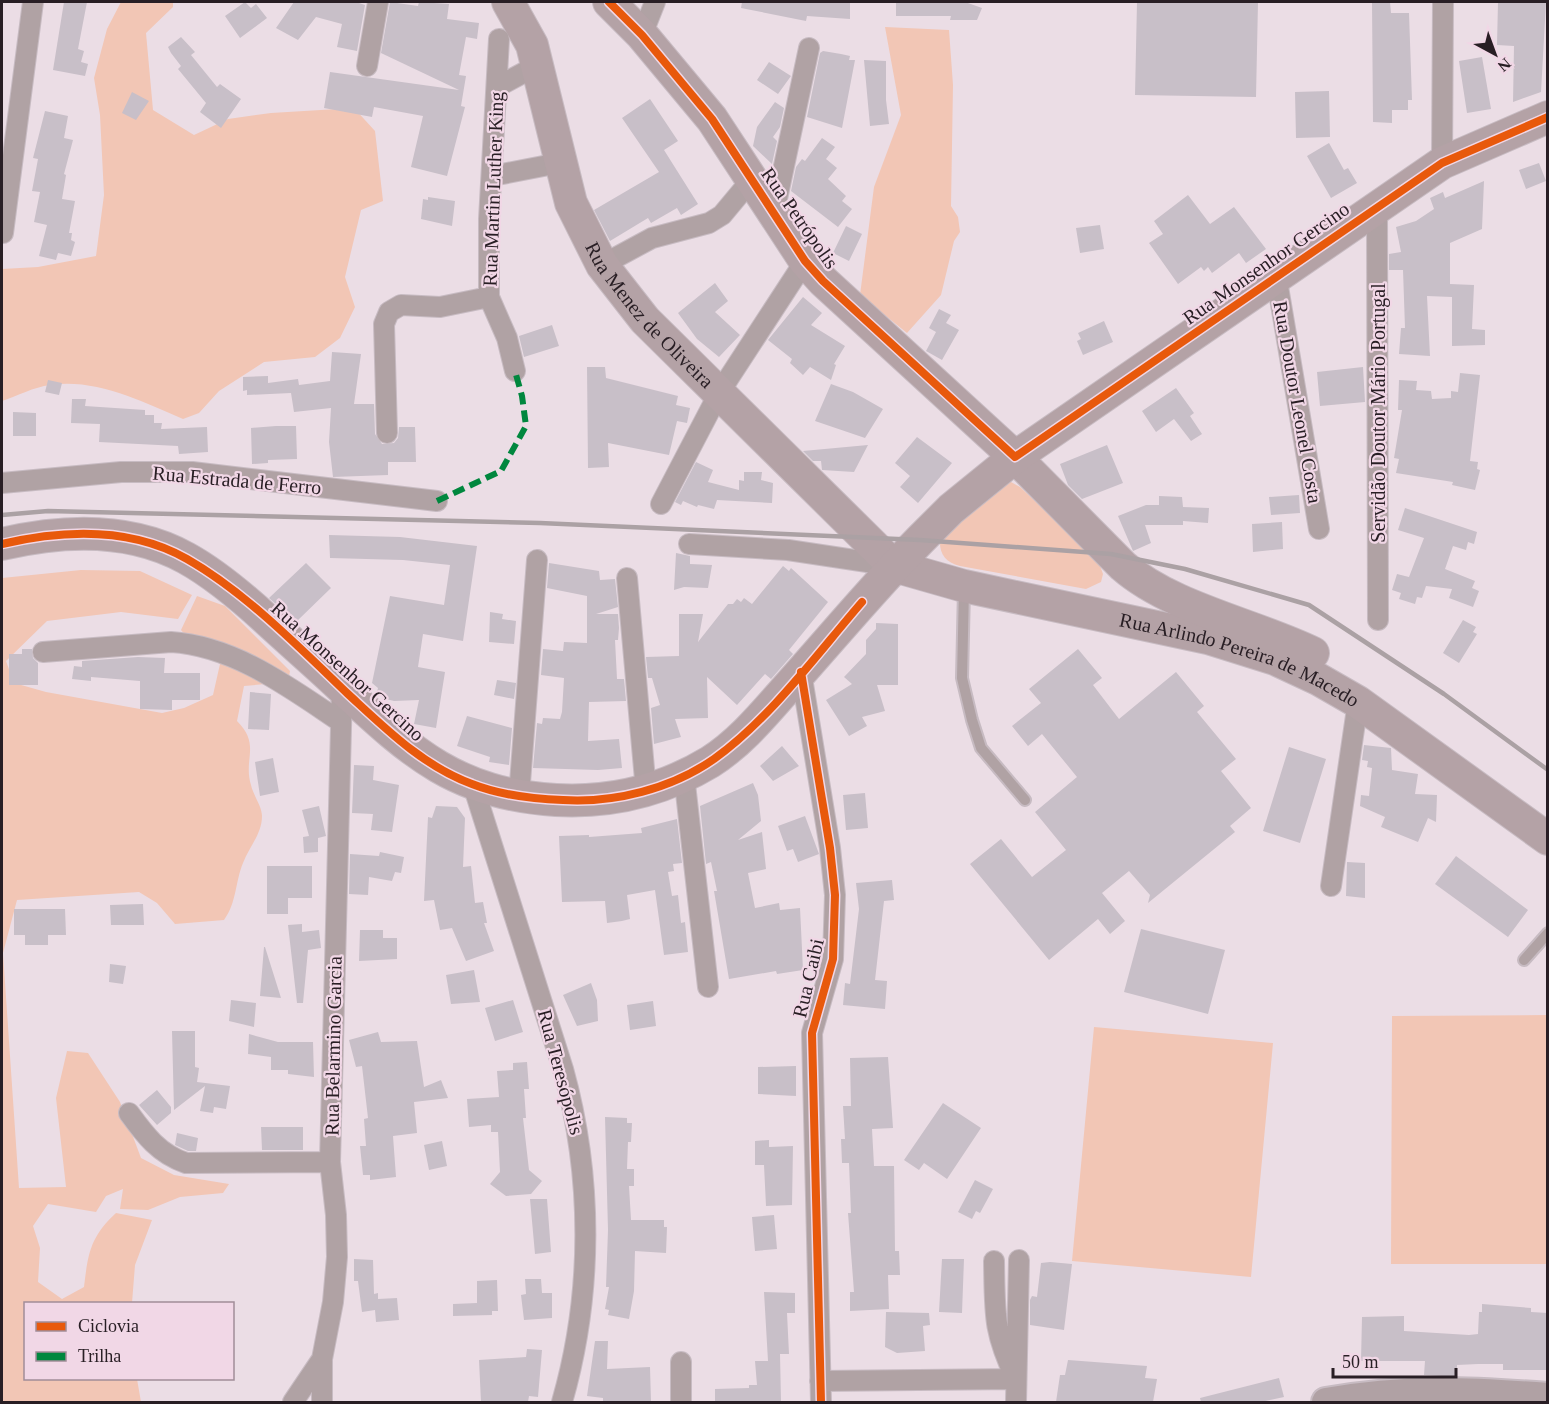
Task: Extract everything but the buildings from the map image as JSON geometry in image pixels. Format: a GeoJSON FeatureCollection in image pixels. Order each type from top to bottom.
{"type":"FeatureCollection","features":[{"type":"Feature","properties":{"kind":"main road","name":"Rua Menez de Oliveira"},"geometry":{"type":"LineString","coordinates":[[508,2],[534,56],[559,163],[571,203],[602,265],[645,320],[894,566]]}},
{"type":"Feature","properties":{"kind":"main road"},"geometry":{"type":"LineString","coordinates":[[534,56],[534,16],[539,2]]}},
{"type":"Feature","properties":{"kind":"main road","name":"Rua Petrópolis"},"geometry":{"type":"LineString","coordinates":[[609,2],[642,35],[711,119],[805,261],[822,281],[1015,457],[1123,566]]}},
{"type":"Feature","properties":{"kind":"main road","name":"Rua Monsenhor Gercino"},"geometry":{"type":"LineString","coordinates":[[2,543],[56,534],[83,533],[124,537],[186,558],[246,602],[415,753],[473,785],[519,796],[573,801],[601,800],[646,791],[684,776],[732,745],[801,672],[894,566],[951,510],[1015,457],[1276,275],[1442,163],[1548,117]]}},
{"type":"Feature","properties":{"kind":"main road","name":"Rua Arlindo Pereira de Macedo"},"geometry":{"type":"LineString","coordinates":[[894,566],[964,586],[1086,610],[1244,647],[1318,679],[1358,702],[1548,839]]}},
{"type":"Feature","properties":{"kind":"main road"},"geometry":{"type":"LineString","coordinates":[[1086,610],[1105,599],[1123,566]]}},
{"type":"Feature","properties":{"kind":"main road","name":"Rua Arlindo Pereira de Macedo"},"geometry":{"type":"LineString","coordinates":[[1123,566],[1142,582],[1165,594],[1268,632],[1347,671],[1548,817]]}},
{"type":"Feature","properties":{"kind":"main road"},"geometry":{"type":"LineString","coordinates":[[862,602],[910,587],[964,586]]}},
{"type":"Feature","properties":{"kind":"main road"},"geometry":{"type":"LineString","coordinates":[[1326,1402],[1380,1394],[1435,1390],[1548,1397]]}},
{"type":"Feature","properties":{"kind":"street"},"geometry":{"type":"LineString","coordinates":[[3,233],[33,2]]}},
{"type":"Feature","properties":{"kind":"street"},"geometry":{"type":"LineString","coordinates":[[368,66],[378,2]]}},
{"type":"Feature","properties":{"kind":"street"},"geometry":{"type":"LineString","coordinates":[[642,35],[654,2]]}},
{"type":"Feature","properties":{"kind":"street"},"geometry":{"type":"LineString","coordinates":[[1442,163],[1443,2]]}},
{"type":"Feature","properties":{"kind":"street","name":"Rua Martin Luther King"},"geometry":{"type":"LineString","coordinates":[[499,39],[489,219],[489,297],[507,338],[515,371]]}},
{"type":"Feature","properties":{"kind":"street"},"geometry":{"type":"LineString","coordinates":[[774,213],[808,48]]}},
{"type":"Feature","properties":{"kind":"street"},"geometry":{"type":"LineString","coordinates":[[497,87],[534,56]]}},
{"type":"Feature","properties":{"kind":"street"},"geometry":{"type":"LineString","coordinates":[[492,176],[559,163]]}},
{"type":"Feature","properties":{"kind":"street"},"geometry":{"type":"LineString","coordinates":[[602,265],[652,238],[709,223],[722,215],[752,179]]}},
{"type":"Feature","properties":{"kind":"street","name":"Servidão Doutor Mário Portugal"},"geometry":{"type":"LineString","coordinates":[[1377,206],[1378,620]]}},
{"type":"Feature","properties":{"kind":"street"},"geometry":{"type":"LineString","coordinates":[[661,504],[719,393],[805,261]]}},
{"type":"Feature","properties":{"kind":"street","name":"Rua Doutor Leonel Costa"},"geometry":{"type":"LineString","coordinates":[[1276,275],[1319,529]]}},
{"type":"Feature","properties":{"kind":"street"},"geometry":{"type":"LineString","coordinates":[[387,433],[384,324],[389,312],[401,306],[440,307],[489,297]]}},
{"type":"Feature","properties":{"kind":"street","name":"Rua Estrada de Ferro"},"geometry":{"type":"LineString","coordinates":[[2,483],[156,470],[192,472],[437,501]]}},
{"type":"Feature","properties":{"kind":"street"},"geometry":{"type":"LineString","coordinates":[[688,544],[788,550],[894,566]]}},
{"type":"Feature","properties":{"kind":"street"},"geometry":{"type":"LineString","coordinates":[[519,796],[537,560]]}},
{"type":"Feature","properties":{"kind":"street"},"geometry":{"type":"LineString","coordinates":[[627,578],[646,791]]}},
{"type":"Feature","properties":{"kind":"street"},"geometry":{"type":"LineString","coordinates":[[43,652],[171,642],[190,643],[238,659],[291,689],[341,722]]}},
{"type":"Feature","properties":{"kind":"street","name":"Rua Caibi"},"geometry":{"type":"LineString","coordinates":[[801,672],[830,848],[835,896],[833,959],[812,1033],[821,1402]]}},
{"type":"Feature","properties":{"kind":"street","name":"Rua Belarmino Garcia"},"geometry":{"type":"LineString","coordinates":[[322,1402],[322,1359],[333,1302],[337,1257],[336,1215],[330,1162],[342,688]]}},
{"type":"Feature","properties":{"kind":"street"},"geometry":{"type":"LineString","coordinates":[[1331,886],[1358,702]]}},
{"type":"Feature","properties":{"kind":"street"},"geometry":{"type":"LineString","coordinates":[[684,776],[708,987]]}},
{"type":"Feature","properties":{"kind":"street","name":"Rua Teresópolis"},"geometry":{"type":"LineString","coordinates":[[473,785],[563,1070],[580,1145],[585,1209],[583,1283],[577,1338],[562,1402]]}},
{"type":"Feature","properties":{"kind":"street"},"geometry":{"type":"LineString","coordinates":[[129,1113],[160,1150],[186,1163],[330,1162]]}},
{"type":"Feature","properties":{"kind":"street"},"geometry":{"type":"LineString","coordinates":[[1016,1402],[1019,1260]]}},
{"type":"Feature","properties":{"kind":"street"},"geometry":{"type":"LineString","coordinates":[[994,1261],[995,1324],[1000,1346],[1016,1379]]}},
{"type":"Feature","properties":{"kind":"street"},"geometry":{"type":"LineString","coordinates":[[293,1402],[322,1359]]}},
{"type":"Feature","properties":{"kind":"street"},"geometry":{"type":"LineString","coordinates":[[681,1362],[681,1402]]}},
{"type":"Feature","properties":{"kind":"street"},"geometry":{"type":"LineString","coordinates":[[820,1381],[1016,1379]]}},
{"type":"Feature","properties":{"kind":"lane"},"geometry":{"type":"LineString","coordinates":[[964,586],[961,641],[962,678],[972,720],[981,748],[1024,800]]}},
{"type":"Feature","properties":{"kind":"lane"},"geometry":{"type":"LineString","coordinates":[[1524,960],[1548,933]]}},
{"type":"Feature","properties":{"kind":"shaded area"},"geometry":{"type":"Polygon","coordinates":[[[121,2],[173,2],[173,7],[146,33],[153,110],[194,135],[228,119],[271,113],[354,108],[375,131],[383,201],[361,210],[345,277],[355,307],[340,338],[315,357],[264,362],[219,391],[199,413],[183,419],[118,393],[84,385],[44,386],[2,401],[2,269],[38,267],[96,256],[104,195],[100,115],[94,78],[107,29],[121,2]]]}},
{"type":"Feature","properties":{"kind":"shaded area"},"geometry":{"type":"Polygon","coordinates":[[[885,27],[949,30],[953,85],[951,206],[958,217],[960,232],[954,241],[941,295],[907,333],[860,295],[874,187],[901,115],[885,27]]]}},
{"type":"Feature","properties":{"kind":"shaded area"},"geometry":{"type":"Polygon","coordinates":[[[1001,482],[1011,482],[1020,487],[1098,560],[1103,574],[1101,582],[1086,589],[960,566],[947,560],[942,553],[940,538],[1001,482]]]}},
{"type":"Feature","properties":{"kind":"shaded area"},"geometry":{"type":"Polygon","coordinates":[[[81,570],[140,571],[192,595],[178,619],[121,612],[47,621],[6,661],[14,683],[46,692],[162,713],[184,708],[213,695],[220,664],[193,644],[181,630],[197,596],[225,606],[290,671],[288,682],[244,686],[237,721],[248,737],[249,775],[262,816],[258,835],[240,870],[234,899],[224,920],[175,924],[157,903],[139,892],[17,900],[3,953],[19,1188],[66,1187],[56,1098],[67,1051],[88,1053],[120,1102],[141,1158],[174,1175],[229,1184],[223,1193],[180,1197],[148,1210],[120,1209],[123,1189],[106,1196],[96,1212],[48,1204],[33,1226],[40,1248],[38,1282],[62,1299],[84,1287],[92,1247],[101,1230],[116,1213],[152,1220],[135,1265],[132,1302],[24,1302],[24,1380],[137,1380],[141,1402],[2,1402],[2,578],[81,570]]]}},
{"type":"Feature","properties":{"kind":"shaded area"},"geometry":{"type":"Polygon","coordinates":[[[1547,1015],[1547,1264],[1391,1264],[1392,1016],[1547,1015]]]}},
{"type":"Feature","properties":{"kind":"shaded area"},"geometry":{"type":"Polygon","coordinates":[[[1094,1027],[1273,1043],[1251,1277],[1072,1261],[1094,1027]]]}},
{"type":"Feature","properties":{"kind":"railway"},"geometry":{"type":"LineString","coordinates":[[2,515],[48,511],[540,523],[920,540],[1111,554],[1185,569],[1309,605],[1444,694],[1548,770]]}},
{"type":"Feature","properties":{"kind":"marked path"},"geometry":{"type":"LineString","coordinates":[[437,501],[501,471],[526,426],[522,396],[515,371]]}},
{"type":"Feature","properties":{"kind":"cycle path"},"geometry":{"type":"LineString","coordinates":[[609,2],[642,35],[712,119],[805,261],[823,281],[1015,457],[1442,163],[1548,117]]}},
{"type":"Feature","properties":{"kind":"cycle path"},"geometry":{"type":"LineString","coordinates":[[2,544],[48,536],[96,534],[143,541],[187,559],[209,572],[251,604],[391,733],[421,757],[472,784],[517,796],[552,799],[602,799],[642,792],[680,778],[714,759],[735,743],[774,705],[862,602]]}},
{"type":"Feature","properties":{"kind":"cycle path"},"geometry":{"type":"LineString","coordinates":[[801,672],[830,848],[835,895],[833,959],[812,1033],[821,1402]]}}]}
